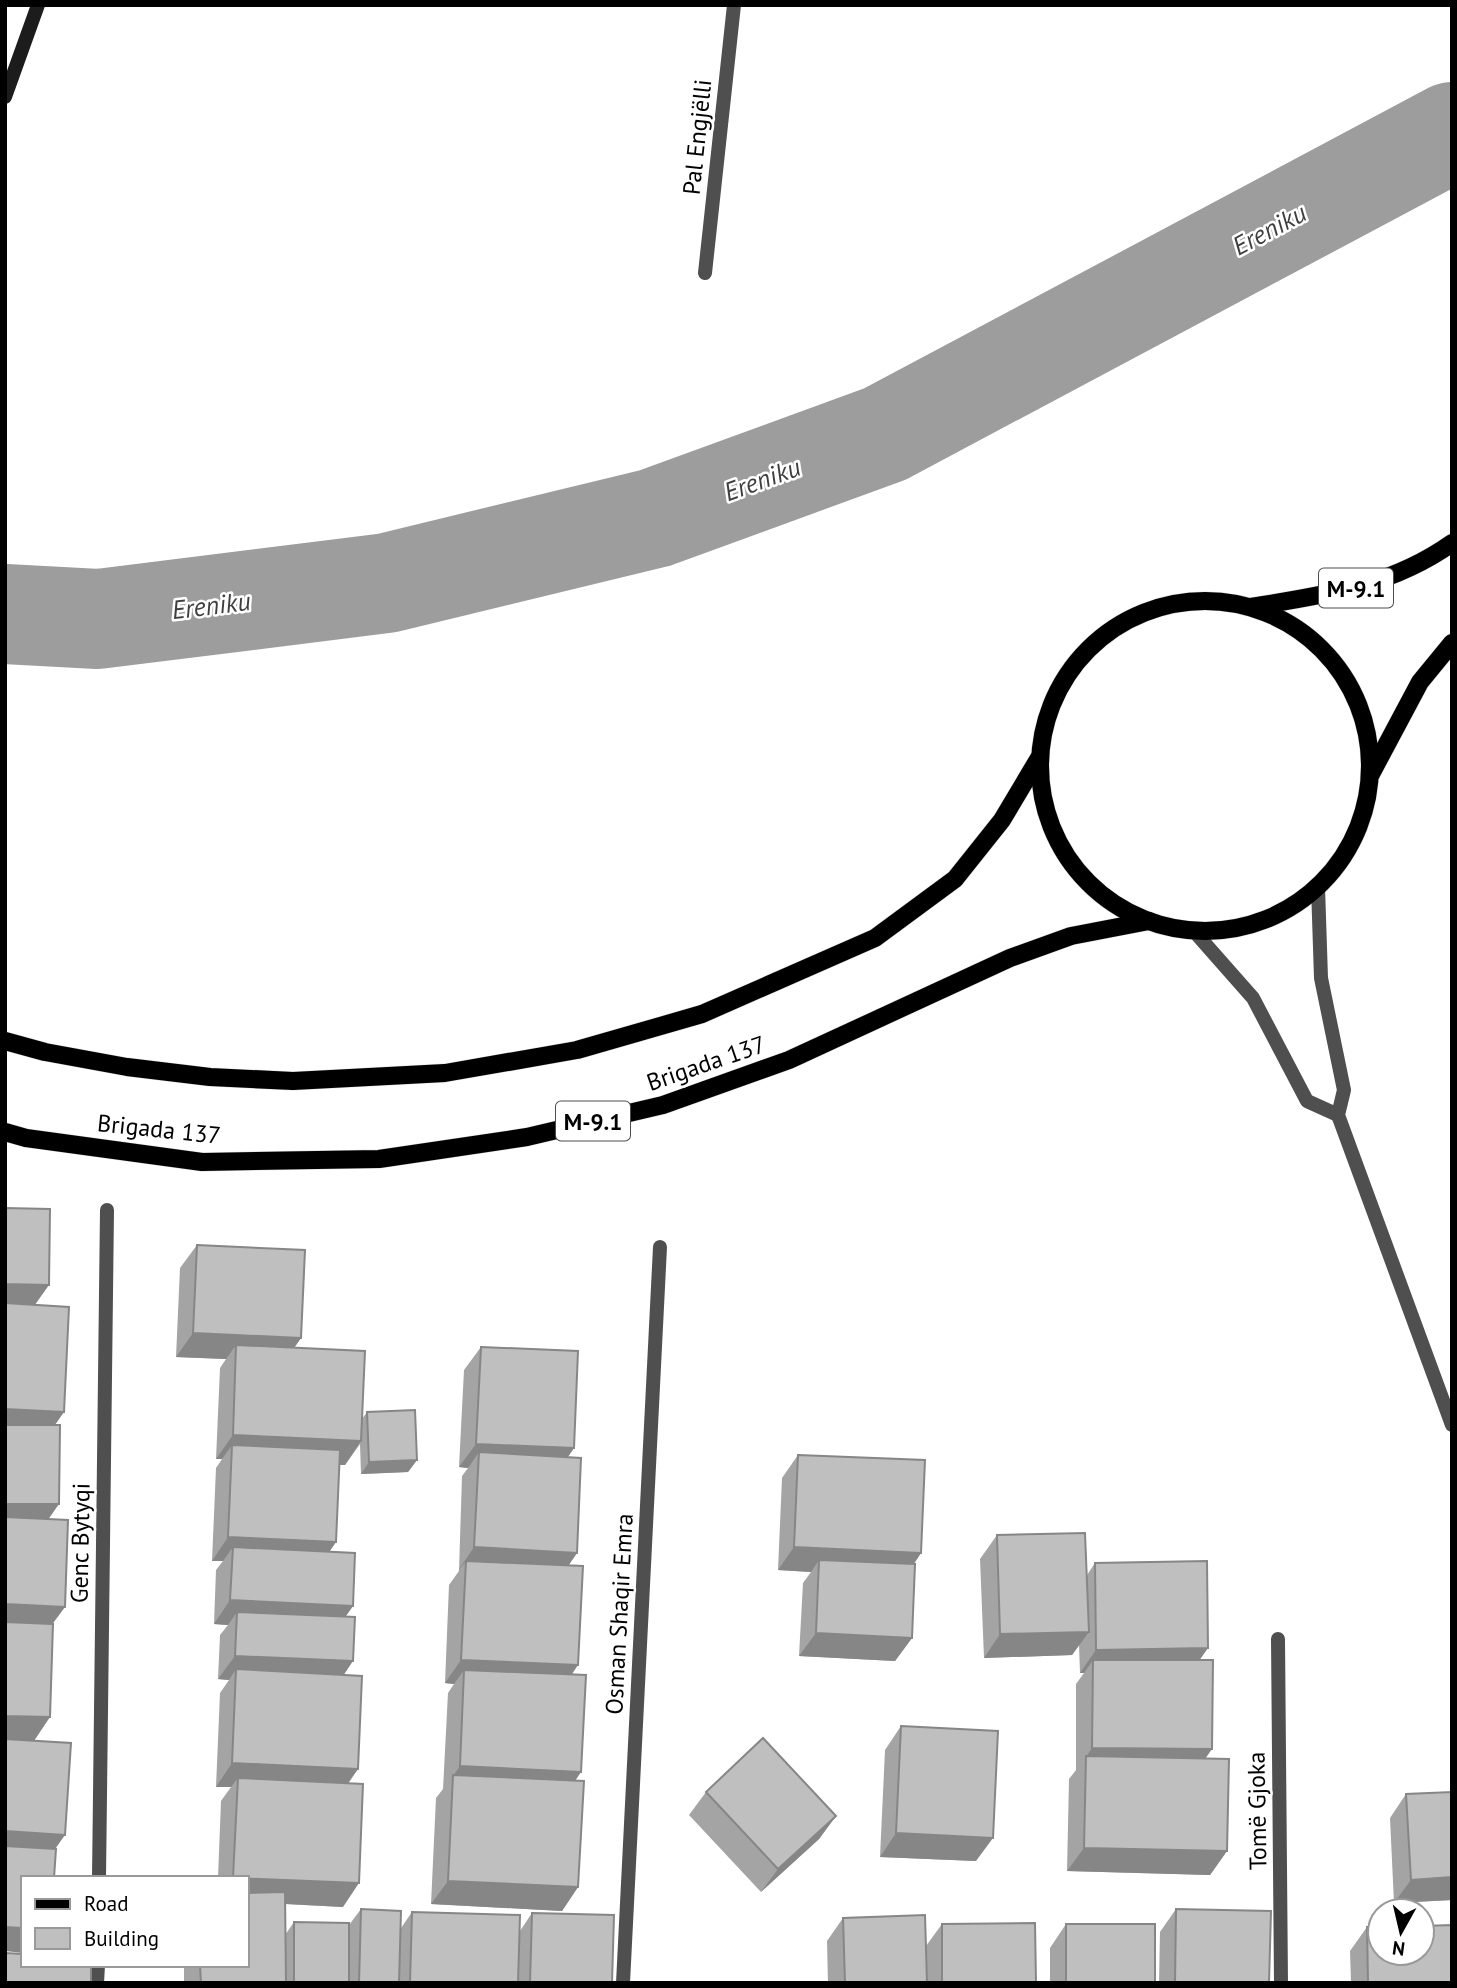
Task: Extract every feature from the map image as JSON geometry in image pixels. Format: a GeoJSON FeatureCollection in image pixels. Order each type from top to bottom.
{"type":"FeatureCollection","features":[{"type":"Feature","properties":{"kind":"main road","name":"Brigada 137"},"geometry":{"type":"LineString","coordinates":[[1251,607],[1354,589],[1387,579],[1452,543]]}},
{"type":"Feature","properties":{"kind":"main road","name":"Brigada 137"},"geometry":{"type":"LineString","coordinates":[[1215,601],[1251,607],[1286,621],[1316,643],[1340,670],[1358,702],[1369,737],[1371,774],[1366,805],[1356,835],[1339,863],[1318,887],[1272,916],[1247,926],[1220,930],[1193,930],[1149,921],[1118,906],[1090,884],[1067,858],[1051,827],[1042,793],[1039,758],[1045,721],[1059,687],[1080,656],[1109,632],[1142,613],[1177,603],[1215,601]]}},
{"type":"Feature","properties":{"kind":"main road","name":"Brigada 137"},"geometry":{"type":"LineString","coordinates":[[1371,774],[1420,682],[1452,643]]}},
{"type":"Feature","properties":{"kind":"main road","name":"Brigada 137"},"geometry":{"type":"LineString","coordinates":[[5,1041],[127,1068],[210,1077],[293,1081],[445,1073],[577,1050],[702,1014],[876,938],[955,879],[1002,820],[1039,758]]}},
{"type":"Feature","properties":{"kind":"main road","name":"Brigada 137"},"geometry":{"type":"LineString","coordinates":[[5,1132],[26,1138],[202,1162],[379,1159],[527,1137],[663,1105],[789,1060],[1010,958],[1071,936],[1149,921]]}},
{"type":"Feature","properties":{"kind":"street"},"geometry":{"type":"LineString","coordinates":[[5,97],[38,5]]}},
{"type":"Feature","properties":{"kind":"street","name":"Pal Engjëlli"},"geometry":{"type":"LineString","coordinates":[[705,273],[734,5]]}},
{"type":"Feature","properties":{"kind":"street"},"geometry":{"type":"LineString","coordinates":[[1318,887],[1321,978],[1345,1090],[1338,1115],[1452,1425]]}},
{"type":"Feature","properties":{"kind":"street"},"geometry":{"type":"LineString","coordinates":[[1193,930],[1253,998],[1307,1101],[1338,1115]]}},
{"type":"Feature","properties":{"kind":"street","name":"Genc Bytyqi"},"geometry":{"type":"LineString","coordinates":[[99,1876],[107,1210]]}},
{"type":"Feature","properties":{"kind":"street","name":"Osman Shaqir Emra"},"geometry":{"type":"LineString","coordinates":[[623,1983],[660,1247]]}},
{"type":"Feature","properties":{"kind":"street","name":"Tomë Gjoka"},"geometry":{"type":"LineString","coordinates":[[1278,1639],[1281,1983]]}},
{"type":"Feature","properties":{"kind":"building"},"geometry":{"type":"Polygon","coordinates":[[[5,1208],[50,1209],[49,1285],[5,1284],[5,1208]]]}},
{"type":"Feature","properties":{"kind":"building"},"geometry":{"type":"Polygon","coordinates":[[[197,1245],[305,1250],[301,1338],[193,1333],[197,1245]]]}},
{"type":"Feature","properties":{"kind":"building"},"geometry":{"type":"Polygon","coordinates":[[[5,1303],[69,1307],[64,1412],[5,1409],[5,1303]]]}},
{"type":"Feature","properties":{"kind":"building"},"geometry":{"type":"Polygon","coordinates":[[[236,1345],[365,1351],[361,1441],[233,1435],[236,1345]]]}},
{"type":"Feature","properties":{"kind":"building"},"geometry":{"type":"Polygon","coordinates":[[[481,1347],[578,1351],[574,1448],[476,1444],[481,1347]]]}},
{"type":"Feature","properties":{"kind":"building"},"geometry":{"type":"Polygon","coordinates":[[[415,1410],[417,1460],[369,1462],[367,1412],[415,1410]]]}},
{"type":"Feature","properties":{"kind":"building"},"geometry":{"type":"Polygon","coordinates":[[[5,1425],[60,1425],[59,1504],[5,1504],[5,1425]]]}},
{"type":"Feature","properties":{"kind":"building"},"geometry":{"type":"Polygon","coordinates":[[[232,1445],[340,1450],[336,1542],[228,1537],[232,1445]]]}},
{"type":"Feature","properties":{"kind":"building"},"geometry":{"type":"Polygon","coordinates":[[[479,1452],[581,1458],[577,1553],[474,1547],[479,1452]]]}},
{"type":"Feature","properties":{"kind":"building"},"geometry":{"type":"Polygon","coordinates":[[[798,1455],[925,1460],[921,1553],[794,1547],[798,1455]]]}},
{"type":"Feature","properties":{"kind":"building"},"geometry":{"type":"Polygon","coordinates":[[[5,1517],[68,1520],[65,1607],[5,1604],[5,1517]]]}},
{"type":"Feature","properties":{"kind":"building"},"geometry":{"type":"Polygon","coordinates":[[[1085,1533],[1089,1632],[1000,1634],[997,1535],[1085,1533]]]}},
{"type":"Feature","properties":{"kind":"building"},"geometry":{"type":"Polygon","coordinates":[[[233,1547],[355,1553],[353,1606],[230,1600],[233,1547]]]}},
{"type":"Feature","properties":{"kind":"building"},"geometry":{"type":"Polygon","coordinates":[[[819,1560],[915,1564],[912,1638],[816,1633],[819,1560]]]}},
{"type":"Feature","properties":{"kind":"building"},"geometry":{"type":"Polygon","coordinates":[[[466,1561],[583,1566],[578,1665],[461,1660],[466,1561]]]}},
{"type":"Feature","properties":{"kind":"building"},"geometry":{"type":"Polygon","coordinates":[[[1207,1561],[1208,1648],[1096,1650],[1095,1563],[1207,1561]]]}},
{"type":"Feature","properties":{"kind":"building"},"geometry":{"type":"Polygon","coordinates":[[[237,1612],[355,1617],[353,1661],[235,1656],[237,1612]]]}},
{"type":"Feature","properties":{"kind":"building"},"geometry":{"type":"Polygon","coordinates":[[[5,1622],[53,1624],[50,1717],[5,1716],[5,1622]]]}},
{"type":"Feature","properties":{"kind":"building"},"geometry":{"type":"Polygon","coordinates":[[[1093,1660],[1213,1660],[1212,1749],[1092,1748],[1093,1660]]]}},
{"type":"Feature","properties":{"kind":"building"},"geometry":{"type":"Polygon","coordinates":[[[236,1669],[362,1676],[358,1769],[232,1763],[236,1669]]]}},
{"type":"Feature","properties":{"kind":"building"},"geometry":{"type":"Polygon","coordinates":[[[464,1670],[586,1675],[581,1772],[460,1766],[464,1670]]]}},
{"type":"Feature","properties":{"kind":"building"},"geometry":{"type":"Polygon","coordinates":[[[901,1726],[998,1731],[993,1838],[896,1833],[901,1726]]]}},
{"type":"Feature","properties":{"kind":"building"},"geometry":{"type":"Polygon","coordinates":[[[763,1738],[836,1816],[778,1869],[706,1792],[763,1738]]]}},
{"type":"Feature","properties":{"kind":"building"},"geometry":{"type":"Polygon","coordinates":[[[5,1739],[71,1743],[65,1835],[5,1831],[5,1739]]]}},
{"type":"Feature","properties":{"kind":"building"},"geometry":{"type":"Polygon","coordinates":[[[1086,1756],[1229,1759],[1227,1851],[1084,1848],[1086,1756]]]}},
{"type":"Feature","properties":{"kind":"building"},"geometry":{"type":"Polygon","coordinates":[[[453,1775],[584,1781],[578,1887],[448,1881],[453,1775]]]}},
{"type":"Feature","properties":{"kind":"building"},"geometry":{"type":"Polygon","coordinates":[[[238,1778],[363,1784],[359,1883],[233,1876],[238,1778]]]}},
{"type":"Feature","properties":{"kind":"building"},"geometry":{"type":"Polygon","coordinates":[[[1452,1792],[1452,1877],[1411,1880],[1406,1794],[1452,1792]]]}},
{"type":"Feature","properties":{"kind":"building"},"geometry":{"type":"Polygon","coordinates":[[[5,1846],[56,1849],[54,1876],[21,1876],[21,1928],[5,1927],[5,1846]]]}},
{"type":"Feature","properties":{"kind":"building"},"geometry":{"type":"Polygon","coordinates":[[[285,1892],[286,1983],[201,1983],[200,1967],[248,1967],[248,1893],[285,1892]]]}},
{"type":"Feature","properties":{"kind":"building"},"geometry":{"type":"Polygon","coordinates":[[[361,1909],[401,1911],[399,1983],[359,1983],[361,1909]]]}},
{"type":"Feature","properties":{"kind":"building"},"geometry":{"type":"Polygon","coordinates":[[[1176,1909],[1271,1911],[1269,1983],[1175,1983],[1176,1909]]]}},
{"type":"Feature","properties":{"kind":"building"},"geometry":{"type":"Polygon","coordinates":[[[412,1912],[520,1915],[518,1983],[410,1983],[412,1912]]]}},
{"type":"Feature","properties":{"kind":"building"},"geometry":{"type":"Polygon","coordinates":[[[532,1913],[614,1915],[612,1983],[530,1983],[532,1913]]]}},
{"type":"Feature","properties":{"kind":"building"},"geometry":{"type":"Polygon","coordinates":[[[925,1915],[927,1983],[845,1983],[843,1918],[925,1915]]]}},
{"type":"Feature","properties":{"kind":"building"},"geometry":{"type":"Polygon","coordinates":[[[294,1922],[349,1923],[349,1983],[294,1983],[294,1922]]]}},
{"type":"Feature","properties":{"kind":"building"},"geometry":{"type":"Polygon","coordinates":[[[1035,1923],[1036,1983],[942,1983],[942,1924],[1035,1923]]]}},
{"type":"Feature","properties":{"kind":"building"},"geometry":{"type":"Polygon","coordinates":[[[1066,1924],[1155,1924],[1155,1983],[1066,1983],[1066,1924]]]}},
{"type":"Feature","properties":{"kind":"building"},"geometry":{"type":"Polygon","coordinates":[[[1452,1925],[1452,1983],[1368,1983],[1368,1967],[1436,1967],[1436,1926],[1452,1925]]]}},
{"type":"Feature","properties":{"kind":"building"},"geometry":{"type":"Polygon","coordinates":[[[5,1953],[21,1954],[21,1967],[91,1967],[91,1983],[5,1983],[5,1953]]]}},
{"type":"Feature","properties":{"kind":"waterway","name":"Ereniku"},"geometry":{"type":"LineString","coordinates":[[5,614],[98,619],[387,583],[655,518],[885,434],[1452,132]]}}]}
